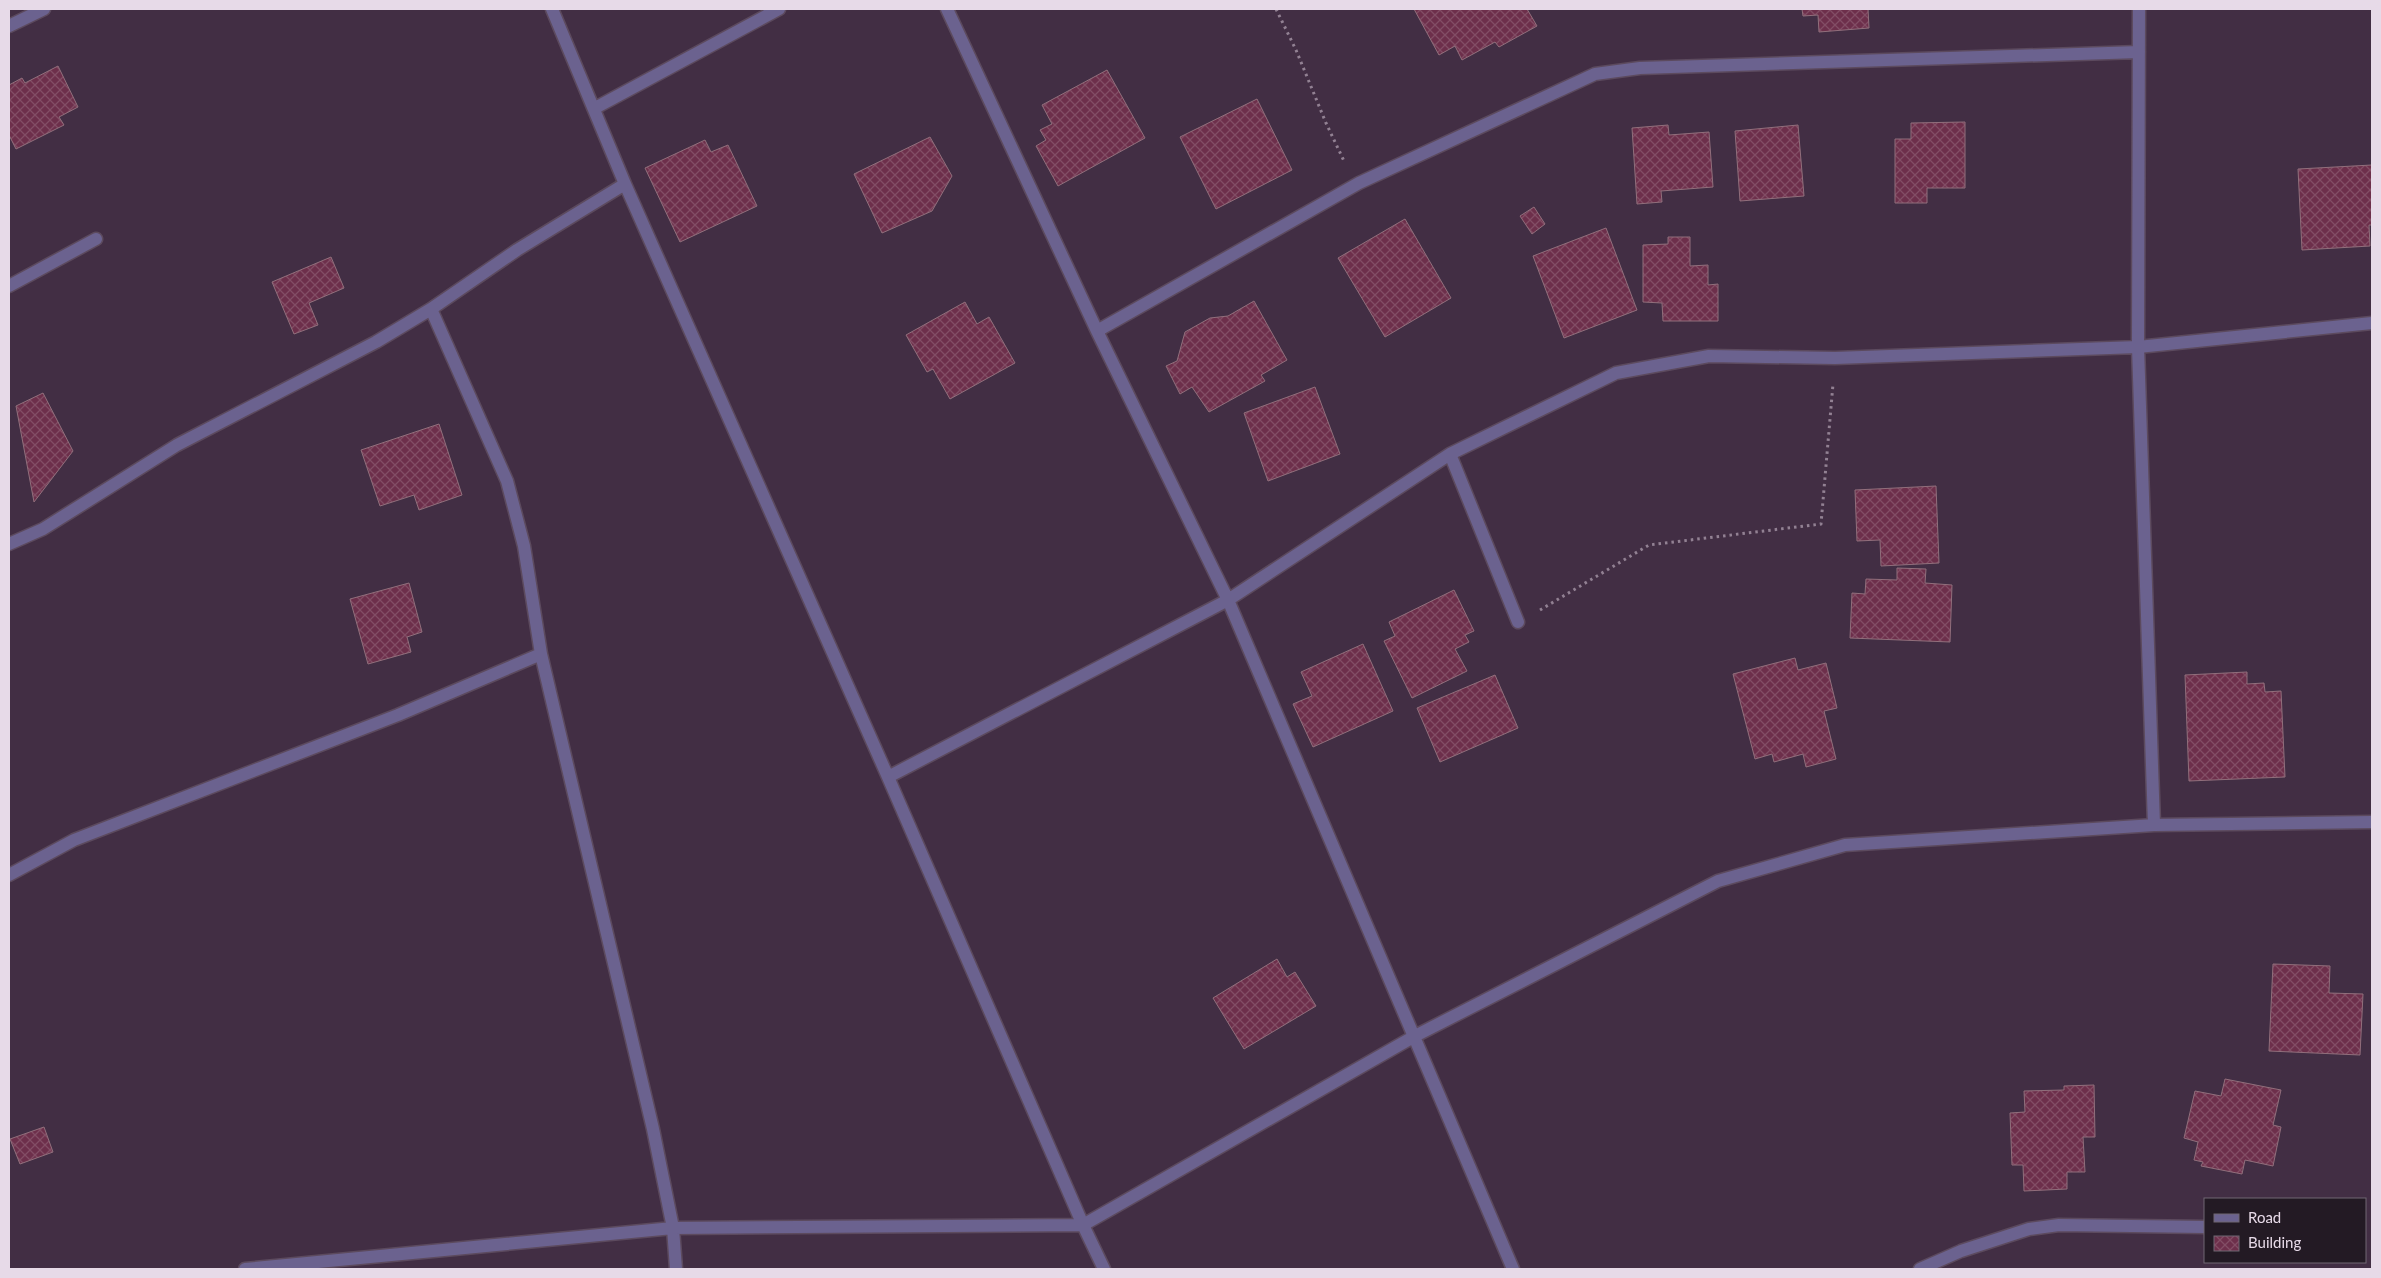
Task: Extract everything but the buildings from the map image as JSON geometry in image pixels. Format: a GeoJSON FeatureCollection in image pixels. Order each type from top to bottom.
{"type":"FeatureCollection","features":[{"type":"Feature","properties":{"kind":"street"},"geometry":{"type":"LineString","coordinates":[[9,26],[44,9]]}},
{"type":"Feature","properties":{"kind":"street"},"geometry":{"type":"LineString","coordinates":[[552,9],[595,108],[625,184],[1104,1269]]}},
{"type":"Feature","properties":{"kind":"street"},"geometry":{"type":"LineString","coordinates":[[595,108],[779,9]]}},
{"type":"Feature","properties":{"kind":"street"},"geometry":{"type":"LineString","coordinates":[[947,9],[1097,331],[1228,600],[1513,1269]]}},
{"type":"Feature","properties":{"kind":"street"},"geometry":{"type":"LineString","coordinates":[[2139,9],[2138,347],[2154,825]]}},
{"type":"Feature","properties":{"kind":"street"},"geometry":{"type":"LineString","coordinates":[[1097,331],[1359,183],[1595,74],[1640,68],[2140,52]]}},
{"type":"Feature","properties":{"kind":"street"},"geometry":{"type":"LineString","coordinates":[[9,544],[43,529],[177,445],[376,342],[431,309],[517,250],[625,184]]}},
{"type":"Feature","properties":{"kind":"street"},"geometry":{"type":"LineString","coordinates":[[9,286],[96,239]]}},
{"type":"Feature","properties":{"kind":"street"},"geometry":{"type":"LineString","coordinates":[[431,309],[507,481],[524,546],[541,654],[654,1128],[672,1228],[676,1269]]}},
{"type":"Feature","properties":{"kind":"street"},"geometry":{"type":"LineString","coordinates":[[888,777],[1228,600],[1450,454],[1616,373],[1709,356],[1835,358],[2138,347],[2372,323]]}},
{"type":"Feature","properties":{"kind":"street"},"geometry":{"type":"LineString","coordinates":[[1450,454],[1518,622]]}},
{"type":"Feature","properties":{"kind":"street"},"geometry":{"type":"LineString","coordinates":[[9,875],[74,840],[398,714],[541,654]]}},
{"type":"Feature","properties":{"kind":"street"},"geometry":{"type":"LineString","coordinates":[[245,1269],[672,1228],[1083,1225],[1414,1036],[1718,881],[1845,845],[2154,825],[2372,822]]}},
{"type":"Feature","properties":{"kind":"street"},"geometry":{"type":"LineString","coordinates":[[1920,1269],[1969,1248],[2029,1229],[2059,1225],[2204,1227]]}},
{"type":"Feature","properties":{"kind":"path"},"geometry":{"type":"LineString","coordinates":[[1276,9],[1296,50],[1339,154],[1359,183]]}},
{"type":"Feature","properties":{"kind":"path"},"geometry":{"type":"LineString","coordinates":[[1518,622],[1648,545],[1821,524],[1835,358]]}}]}
